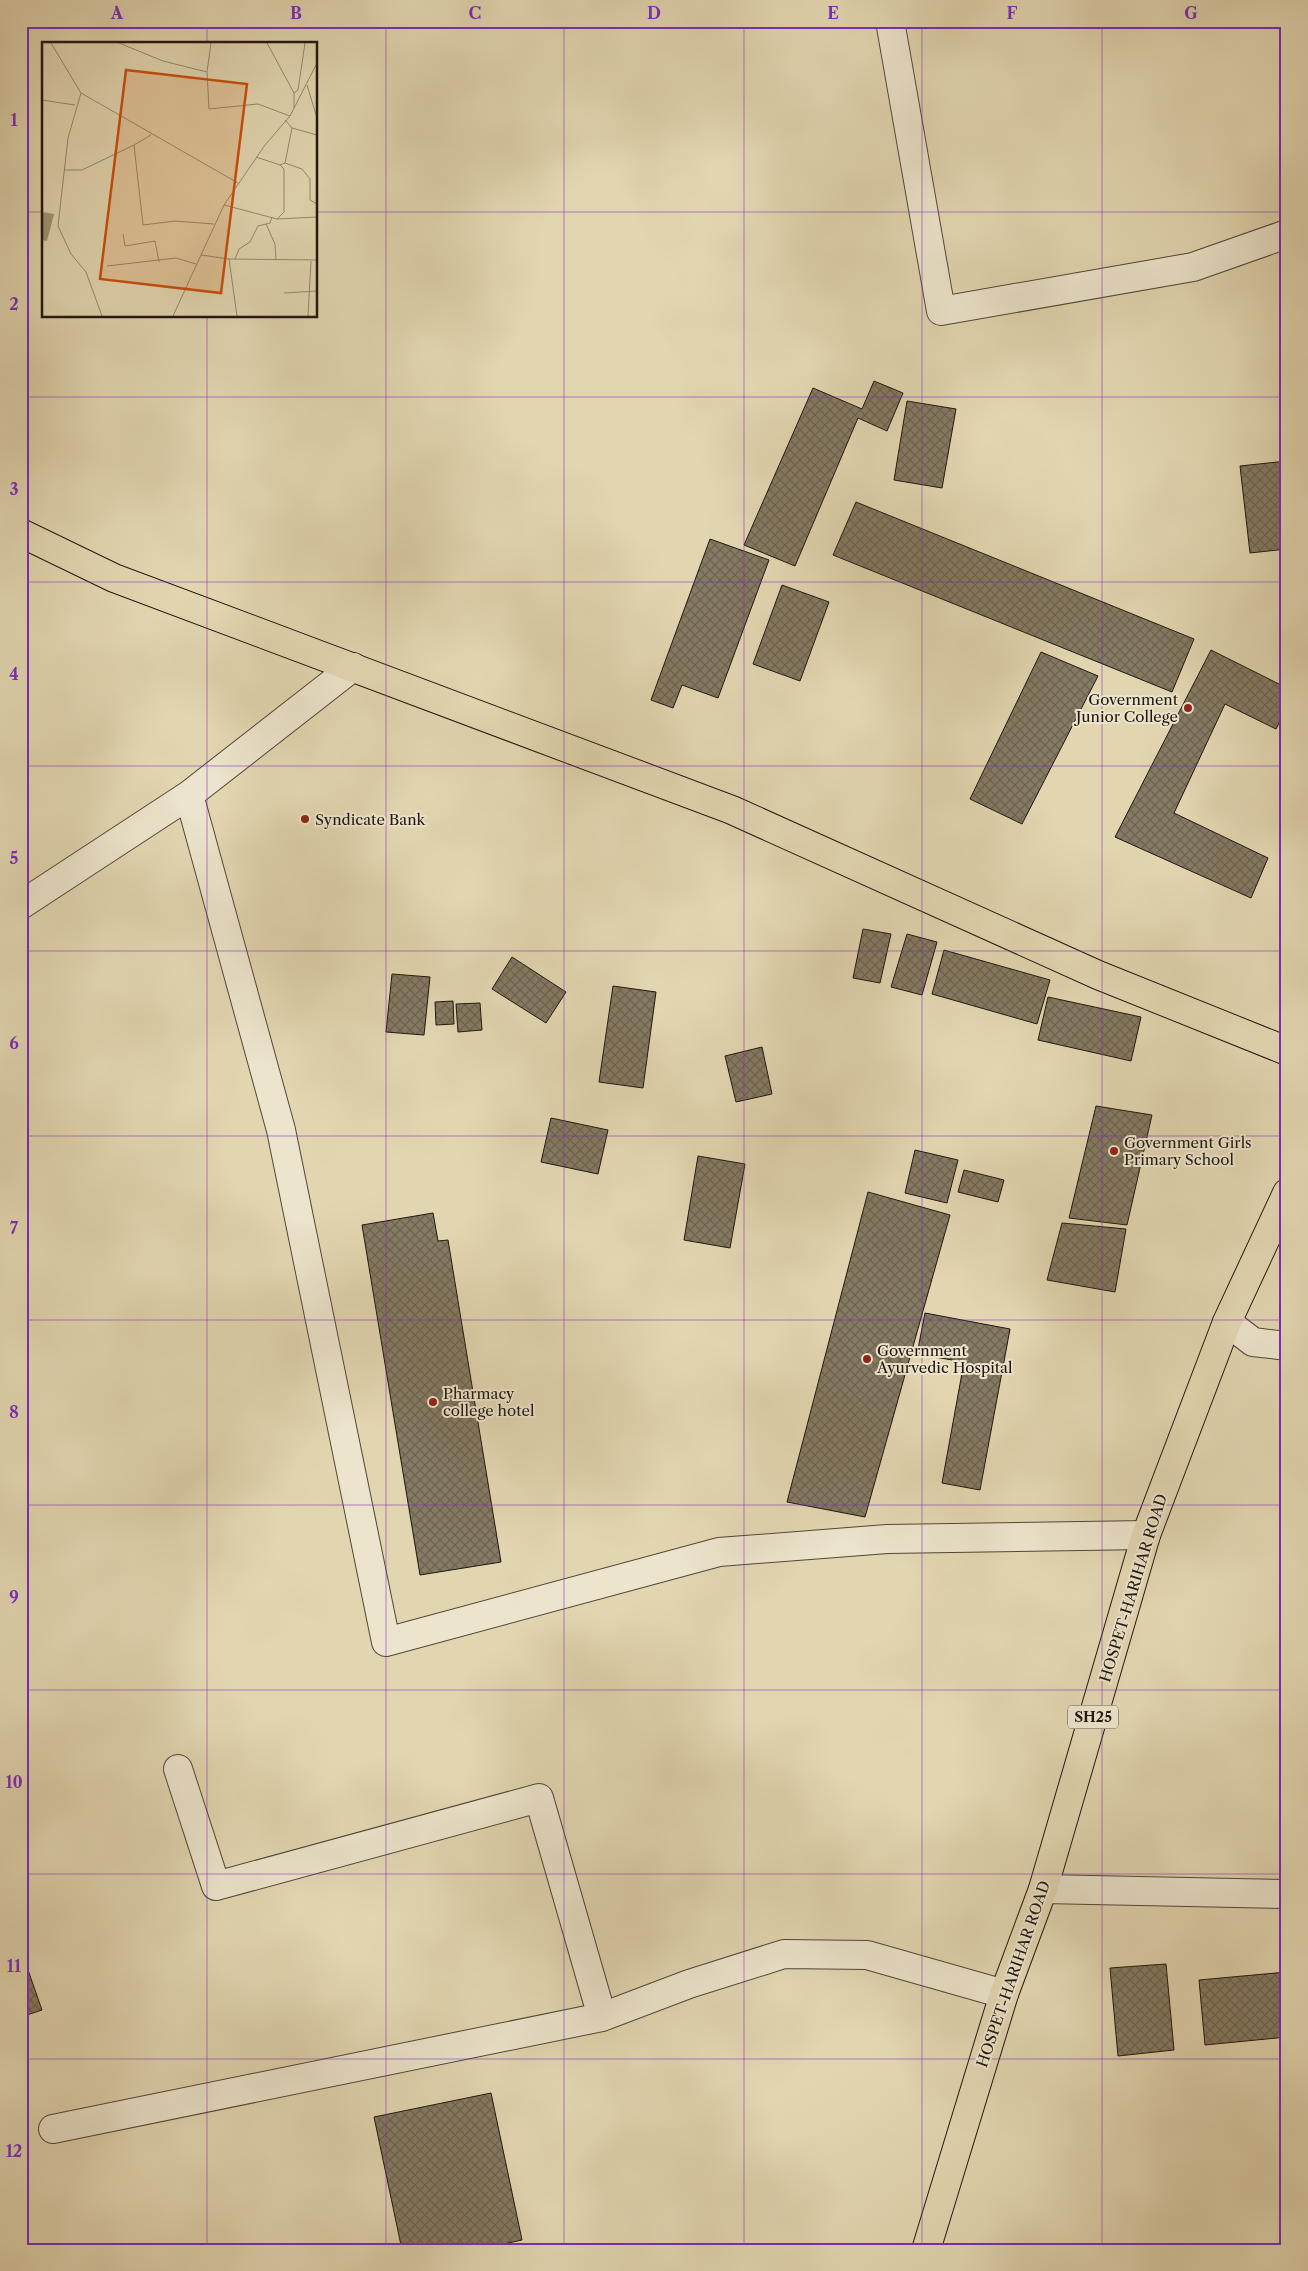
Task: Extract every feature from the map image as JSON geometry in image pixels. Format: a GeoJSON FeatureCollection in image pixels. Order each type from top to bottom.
{"type":"FeatureCollection","features":[{"type":"Feature","properties":{"kind":"main road"},"geometry":{"type":"LineString","coordinates":[[21,533],[114,578],[732,810],[1098,975],[1287,1051]]}},
{"type":"Feature","properties":{"kind":"main road","name":"HOSPET-HARIHAR ROAD"},"geometry":{"type":"LineString","coordinates":[[926,2250],[1004,1994],[1043,1889],[1146,1535],[1227,1322],[1287,1193]]}},
{"type":"Feature","properties":{"kind":"street"},"geometry":{"type":"LineString","coordinates":[[890,21],[941,312],[1193,267],[1287,234]]}},
{"type":"Feature","properties":{"kind":"street"},"geometry":{"type":"LineString","coordinates":[[21,905],[188,795],[353,667]]}},
{"type":"Feature","properties":{"kind":"street"},"geometry":{"type":"LineString","coordinates":[[188,795],[281,1130],[386,1642],[720,1552],[887,1539],[1146,1535]]}},
{"type":"Feature","properties":{"kind":"street"},"geometry":{"type":"LineString","coordinates":[[1227,1322],[1252,1342],[1287,1346]]}},
{"type":"Feature","properties":{"kind":"street"},"geometry":{"type":"LineString","coordinates":[[178,1769],[216,1886],[539,1798],[602,2017]]}},
{"type":"Feature","properties":{"kind":"street"},"geometry":{"type":"LineString","coordinates":[[1043,1889],[1287,1894]]}},
{"type":"Feature","properties":{"kind":"street"},"geometry":{"type":"LineString","coordinates":[[53,2129],[602,2017],[689,1984],[784,1954],[867,1955],[1004,1994]]}},
{"type":"Feature","properties":{"kind":"building"},"geometry":{"type":"Polygon","coordinates":[[[874,381],[903,393],[887,431],[858,418],[795,566],[744,545],[813,388],[862,409],[874,381]]]}},
{"type":"Feature","properties":{"kind":"building"},"geometry":{"type":"Polygon","coordinates":[[[907,401],[956,409],[942,488],[894,480],[907,401]]]}},
{"type":"Feature","properties":{"kind":"building"},"geometry":{"type":"Polygon","coordinates":[[[1287,461],[1287,549],[1250,553],[1240,466],[1287,461]]]}},
{"type":"Feature","properties":{"kind":"building"},"geometry":{"type":"Polygon","coordinates":[[[856,502],[1194,639],[1172,692],[833,555],[856,502]]]}},
{"type":"Feature","properties":{"kind":"building"},"geometry":{"type":"Polygon","coordinates":[[[710,539],[769,560],[718,698],[682,685],[673,708],[651,700],[710,539]]]}},
{"type":"Feature","properties":{"kind":"building"},"geometry":{"type":"Polygon","coordinates":[[[782,585],[829,602],[800,681],[753,664],[782,585]]]}},
{"type":"Feature","properties":{"kind":"building"},"geometry":{"type":"Polygon","coordinates":[[[1211,650],[1287,688],[1287,708],[1276,729],[1225,704],[1174,813],[1268,858],[1251,898],[1115,837],[1211,650]]]}},
{"type":"Feature","properties":{"kind":"building"},"geometry":{"type":"Polygon","coordinates":[[[1041,652],[1098,676],[1022,824],[970,799],[1041,652]]]}},
{"type":"Feature","properties":{"kind":"building"},"geometry":{"type":"Polygon","coordinates":[[[863,929],[891,934],[880,983],[853,978],[863,929]]]}},
{"type":"Feature","properties":{"kind":"building"},"geometry":{"type":"Polygon","coordinates":[[[907,934],[937,942],[922,995],[891,987],[907,934]]]}},
{"type":"Feature","properties":{"kind":"building"},"geometry":{"type":"Polygon","coordinates":[[[944,950],[1050,980],[1037,1024],[932,994],[944,950]]]}},
{"type":"Feature","properties":{"kind":"building"},"geometry":{"type":"Polygon","coordinates":[[[512,957],[566,992],[546,1023],[492,989],[512,957]]]}},
{"type":"Feature","properties":{"kind":"building"},"geometry":{"type":"Polygon","coordinates":[[[392,974],[430,977],[424,1035],[386,1032],[392,974]]]}},
{"type":"Feature","properties":{"kind":"building"},"geometry":{"type":"Polygon","coordinates":[[[613,986],[656,992],[643,1088],[599,1082],[613,986]]]}},
{"type":"Feature","properties":{"kind":"building"},"geometry":{"type":"Polygon","coordinates":[[[1048,997],[1141,1017],[1131,1061],[1038,1040],[1048,997]]]}},
{"type":"Feature","properties":{"kind":"building"},"geometry":{"type":"Polygon","coordinates":[[[453,1001],[454,1024],[436,1025],[435,1002],[453,1001]]]}},
{"type":"Feature","properties":{"kind":"building"},"geometry":{"type":"Polygon","coordinates":[[[480,1003],[482,1030],[458,1032],[456,1004],[480,1003]]]}},
{"type":"Feature","properties":{"kind":"building"},"geometry":{"type":"Polygon","coordinates":[[[762,1047],[772,1094],[736,1102],[725,1056],[762,1047]]]}},
{"type":"Feature","properties":{"kind":"building","name":"Government Girls Primary School"},"geometry":{"type":"Polygon","coordinates":[[[1096,1106],[1152,1115],[1127,1225],[1069,1218],[1096,1106]]]}},
{"type":"Feature","properties":{"kind":"building"},"geometry":{"type":"Polygon","coordinates":[[[551,1118],[608,1130],[598,1174],[541,1162],[551,1118]]]}},
{"type":"Feature","properties":{"kind":"building"},"geometry":{"type":"Polygon","coordinates":[[[915,1150],[958,1160],[947,1203],[905,1193],[915,1150]]]}},
{"type":"Feature","properties":{"kind":"building"},"geometry":{"type":"Polygon","coordinates":[[[698,1156],[745,1164],[730,1248],[684,1240],[698,1156]]]}},
{"type":"Feature","properties":{"kind":"building"},"geometry":{"type":"Polygon","coordinates":[[[964,1170],[1004,1180],[998,1202],[958,1192],[964,1170]]]}},
{"type":"Feature","properties":{"kind":"building","name":"Government Ayurvedic Hospital"},"geometry":{"type":"Polygon","coordinates":[[[868,1192],[950,1215],[865,1517],[787,1502],[868,1192]]]}},
{"type":"Feature","properties":{"kind":"building","name":"Pharmacy college hotel"},"geometry":{"type":"Polygon","coordinates":[[[433,1213],[438,1241],[448,1240],[501,1562],[420,1575],[362,1225],[433,1213]]]}},
{"type":"Feature","properties":{"kind":"building"},"geometry":{"type":"Polygon","coordinates":[[[1062,1223],[1126,1229],[1115,1292],[1047,1280],[1062,1223]]]}},
{"type":"Feature","properties":{"kind":"building"},"geometry":{"type":"Polygon","coordinates":[[[925,1313],[1010,1329],[980,1490],[942,1483],[964,1362],[917,1354],[925,1313]]]}},
{"type":"Feature","properties":{"kind":"building"},"geometry":{"type":"Polygon","coordinates":[[[21,1950],[42,2010],[21,2017],[21,1950]]]}},
{"type":"Feature","properties":{"kind":"building"},"geometry":{"type":"Polygon","coordinates":[[[1166,1964],[1174,2050],[1118,2056],[1110,1968],[1166,1964]]]}},
{"type":"Feature","properties":{"kind":"building"},"geometry":{"type":"Polygon","coordinates":[[[1287,1972],[1287,2037],[1205,2045],[1199,1980],[1287,1972]]]}},
{"type":"Feature","properties":{"kind":"building"},"geometry":{"type":"Polygon","coordinates":[[[491,2093],[522,2240],[476,2250],[402,2250],[374,2117],[491,2093]]]}},
{"type":"Feature","properties":{"kind":"place","name":"Government Junior College"},"geometry":{"type":"Point","coordinates":[1188,708]}},
{"type":"Feature","properties":{"kind":"place","name":"Syndicate Bank"},"geometry":{"type":"Point","coordinates":[305,819]}},
{"type":"Feature","properties":{"kind":"place","name":"Government Girls Primary School"},"geometry":{"type":"Point","coordinates":[1114,1151]}},
{"type":"Feature","properties":{"kind":"place","name":"Government Ayurvedic Hospital"},"geometry":{"type":"Point","coordinates":[867,1359]}},
{"type":"Feature","properties":{"kind":"place","name":"Pharmacy college hotel"},"geometry":{"type":"Point","coordinates":[433,1402]}}]}
